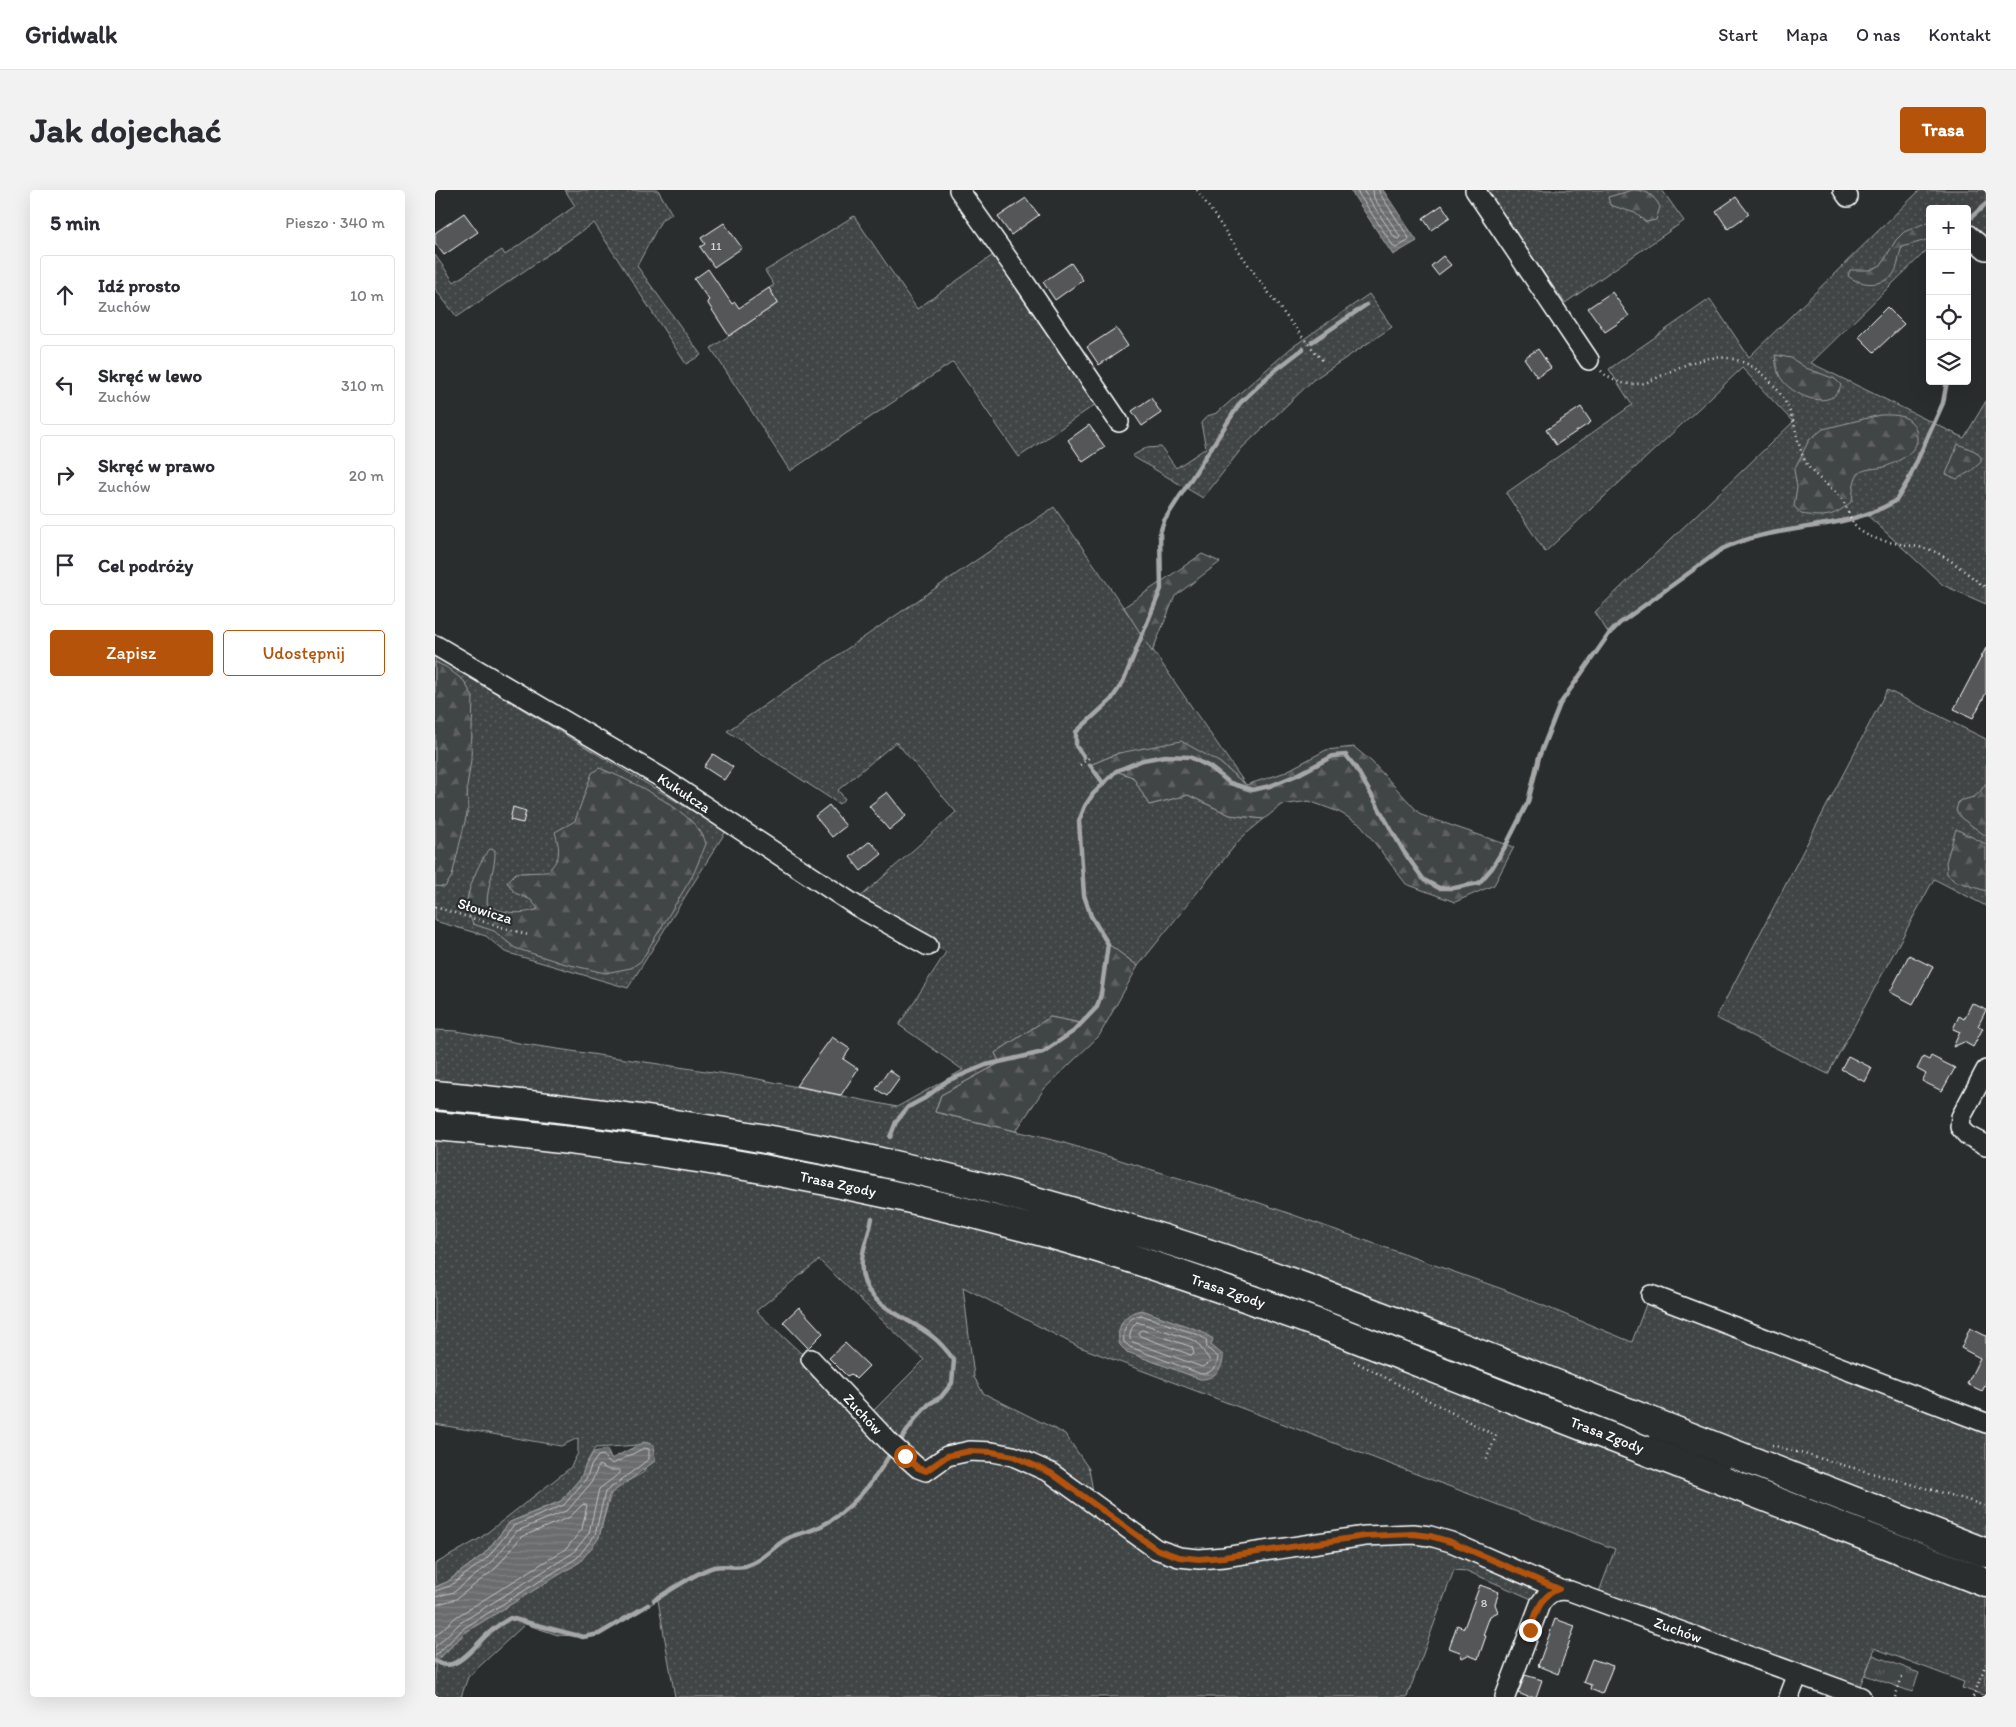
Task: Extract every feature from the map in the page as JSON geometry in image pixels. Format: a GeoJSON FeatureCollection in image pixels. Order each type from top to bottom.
{"type":"FeatureCollection","features":[{"type":"Feature","properties":{"kind":"highway","name":"Trasa Zgody"},"geometry":{"type":"LineString","coordinates":[[435,1095],[533,1104],[627,1116],[734,1133],[910,1168],[1134,1230],[1233,1261],[1576,1391],[1986,1553]]}},
{"type":"Feature","properties":{"kind":"highway","name":"Trasa Zgody"},"geometry":{"type":"LineString","coordinates":[[435,1126],[529,1134],[728,1163],[815,1178],[1030,1229],[1124,1256],[1325,1326],[1986,1583]]}},
{"type":"Feature","properties":{"kind":"street"},"geometry":{"type":"LineString","coordinates":[[959,190],[1025,283],[1119,422]]}},
{"type":"Feature","properties":{"kind":"street"},"geometry":{"type":"LineString","coordinates":[[1475,190],[1589,360]]}},
{"type":"Feature","properties":{"kind":"street"},"geometry":{"type":"LineString","coordinates":[[1971,237],[1986,250]]}},
{"type":"Feature","properties":{"kind":"street","name":"Kukułcza"},"geometry":{"type":"LineString","coordinates":[[435,646],[662,778],[858,907],[928,946]]}},
{"type":"Feature","properties":{"kind":"street"},"geometry":{"type":"LineString","coordinates":[[1986,1070],[1961,1117],[1960,1128],[1967,1135],[1986,1145]]}},
{"type":"Feature","properties":{"kind":"street"},"geometry":{"type":"LineString","coordinates":[[1651,1295],[1986,1423]]}},
{"type":"Feature","properties":{"kind":"street","name":"Zuchów"},"geometry":{"type":"LineString","coordinates":[[811,1359],[891,1444],[918,1468],[926,1471],[947,1456],[970,1451],[992,1452],[1013,1456],[1051,1473],[1156,1549],[1179,1557],[1199,1559],[1224,1557],[1365,1536],[1413,1534],[1430,1536],[1451,1542],[1559,1589],[1570,1591],[1861,1697]]}},
{"type":"Feature","properties":{"kind":"street"},"geometry":{"type":"LineString","coordinates":[[1576,1391],[1805,1512]]}},
{"type":"Feature","properties":{"kind":"street"},"geometry":{"type":"LineString","coordinates":[[1564,1418],[1816,1486]]}},
{"type":"Feature","properties":{"kind":"street"},"geometry":{"type":"LineString","coordinates":[[1505,1697],[1540,1604],[1547,1594],[1559,1589]]}},
{"type":"Feature","properties":{"kind":"street"},"geometry":{"type":"LineString","coordinates":[[1789,1697],[1798,1674]]}},
{"type":"Feature","properties":{"kind":"path"},"geometry":{"type":"LineString","coordinates":[[1197,190],[1259,280],[1297,331],[1323,361]]}},
{"type":"Feature","properties":{"kind":"path"},"geometry":{"type":"LineString","coordinates":[[1589,360],[1611,379],[1627,384],[1645,383],[1693,362],[1711,357],[1735,359],[1758,369],[1785,401],[1791,414],[1803,457],[1809,467],[1841,498],[1851,515],[1854,525],[1869,536],[1924,548],[1939,554],[1986,587]]}},
{"type":"Feature","properties":{"kind":"path"},"geometry":{"type":"LineString","coordinates":[[1080,764],[1090,757]]}},
{"type":"Feature","properties":{"kind":"path","name":"Słowicza"},"geometry":{"type":"LineString","coordinates":[[435,907],[528,935]]}},
{"type":"Feature","properties":{"kind":"path"},"geometry":{"type":"LineString","coordinates":[[1347,1357],[1496,1436],[1485,1463]]}},
{"type":"Feature","properties":{"kind":"path"},"geometry":{"type":"LineString","coordinates":[[1770,1444],[1986,1507]]}},
{"type":"Feature","properties":{"kind":"path"},"geometry":{"type":"LineString","coordinates":[[1973,1697],[1986,1664]]}},
{"type":"Feature","properties":{"kind":"path"},"geometry":{"type":"LineString","coordinates":[[1895,1697],[1902,1677]]}},
{"type":"Feature","properties":{"kind":"green space"},"geometry":{"type":"Polygon","coordinates":[[[565,190],[658,190],[672,214],[662,219],[637,266],[701,355],[686,364],[594,223],[457,317],[435,289],[435,255],[454,282],[502,250],[505,255],[575,206],[565,190]]]}},
{"type":"Feature","properties":{"kind":"green space"},"geometry":{"type":"Polygon","coordinates":[[[1485,190],[1662,190],[1684,221],[1565,303],[1485,190]]]}},
{"type":"Feature","properties":{"kind":"green space"},"geometry":{"type":"Polygon","coordinates":[[[1633,190],[1646,192],[1655,199],[1660,207],[1656,220],[1646,222],[1635,213],[1610,205],[1608,197],[1633,190]]]}},
{"type":"Feature","properties":{"kind":"green space"},"geometry":{"type":"Polygon","coordinates":[[[1920,190],[1986,190],[1986,237],[1971,225],[1971,205],[1926,205],[1926,251],[1811,363],[1964,438],[1986,401],[1986,604],[1943,585],[1866,514],[1756,536],[1722,549],[1620,623],[1609,634],[1595,612],[1793,422],[1742,368],[1545,552],[1506,493],[1632,405],[1609,369],[1710,299],[1749,357],[1920,190]]]}},
{"type":"Feature","properties":{"kind":"green space"},"geometry":{"type":"Polygon","coordinates":[[[854,216],[917,309],[993,255],[1096,404],[1019,457],[953,362],[790,471],[711,348],[778,303],[769,288],[774,285],[765,271],[854,216]]]}},
{"type":"Feature","properties":{"kind":"green space"},"geometry":{"type":"Polygon","coordinates":[[[1926,223],[1926,240],[1902,247],[1896,269],[1887,280],[1876,283],[1864,283],[1848,276],[1850,270],[1870,270],[1881,265],[1896,240],[1904,232],[1926,223]]]}},
{"type":"Feature","properties":{"kind":"green space"},"geometry":{"type":"Polygon","coordinates":[[[1369,294],[1392,327],[1313,380],[1242,448],[1203,498],[1132,456],[1146,448],[1161,447],[1176,468],[1206,448],[1201,423],[1207,416],[1217,413],[1291,348],[1369,294]]]}},
{"type":"Feature","properties":{"kind":"green space"},"geometry":{"type":"Polygon","coordinates":[[[1775,355],[1791,358],[1806,368],[1835,379],[1841,385],[1837,393],[1830,398],[1822,400],[1813,399],[1796,392],[1781,378],[1777,369],[1775,355]]]}},
{"type":"Feature","properties":{"kind":"green space"},"geometry":{"type":"Polygon","coordinates":[[[1880,415],[1900,416],[1912,423],[1917,438],[1914,448],[1894,463],[1858,474],[1854,484],[1852,501],[1835,513],[1823,516],[1801,514],[1794,506],[1797,487],[1794,470],[1809,440],[1823,429],[1880,415]]]}},
{"type":"Feature","properties":{"kind":"green space"},"geometry":{"type":"Polygon","coordinates":[[[1958,444],[1975,451],[1981,457],[1981,462],[1971,471],[1957,479],[1946,474],[1958,444]]]}},
{"type":"Feature","properties":{"kind":"green space"},"geometry":{"type":"Polygon","coordinates":[[[1054,507],[1246,785],[1219,762],[1119,753],[1090,765],[1103,783],[1116,771],[1133,777],[1149,805],[1188,795],[1230,815],[1264,819],[1241,838],[1138,966],[1108,944],[1101,994],[1097,1007],[1081,1023],[1050,1017],[995,1053],[1000,1063],[941,1095],[935,1112],[1061,1142],[1254,1201],[1505,1290],[1632,1342],[1652,1288],[1986,1421],[1986,1696],[1962,1688],[1964,1682],[1874,1648],[1873,1655],[1858,1690],[1596,1600],[1615,1549],[1077,1346],[963,1287],[974,1377],[983,1393],[1065,1434],[1089,1469],[1095,1503],[1169,1559],[1420,1535],[1550,1587],[1534,1600],[1467,1571],[1454,1570],[1407,1697],[675,1697],[658,1600],[593,1637],[558,1635],[525,1624],[468,1677],[461,1697],[435,1697],[435,1660],[458,1637],[598,1539],[612,1490],[644,1472],[655,1449],[638,1445],[595,1448],[586,1464],[582,1477],[561,1501],[510,1522],[484,1554],[447,1582],[435,1587],[435,1564],[479,1539],[570,1468],[578,1453],[578,1438],[561,1446],[435,1424],[435,1030],[457,1031],[524,1044],[753,1078],[897,1107],[963,1070],[899,1025],[946,952],[857,900],[956,812],[896,742],[838,790],[845,799],[839,804],[727,731],[1054,507]],[[819,1260],[756,1311],[868,1416],[924,1360],[819,1260]]]}},
{"type":"Feature","properties":{"kind":"green space"},"geometry":{"type":"Polygon","coordinates":[[[1202,554],[1220,562],[1175,596],[1152,652],[1124,607],[1202,554]]]}},
{"type":"Feature","properties":{"kind":"green space"},"geometry":{"type":"Polygon","coordinates":[[[435,657],[726,831],[628,988],[505,952],[486,936],[435,921],[435,657]]]}},
{"type":"Feature","properties":{"kind":"green space"},"geometry":{"type":"Polygon","coordinates":[[[435,662],[446,667],[464,681],[473,697],[471,760],[467,787],[468,809],[452,876],[445,887],[435,886],[435,662]]]}},
{"type":"Feature","properties":{"kind":"green space"},"geometry":{"type":"Polygon","coordinates":[[[1887,690],[1986,739],[1986,906],[1934,879],[1828,1074],[1716,1018],[1887,690]]]}},
{"type":"Feature","properties":{"kind":"green space"},"geometry":{"type":"Polygon","coordinates":[[[1181,741],[1219,762],[1246,785],[1283,773],[1326,750],[1354,747],[1372,762],[1421,815],[1514,847],[1494,885],[1455,902],[1406,884],[1361,825],[1339,812],[1309,801],[1282,805],[1264,819],[1230,815],[1188,795],[1149,805],[1133,777],[1116,771],[1103,783],[1090,765],[1119,753],[1181,741]]]}},
{"type":"Feature","properties":{"kind":"green space"},"geometry":{"type":"Polygon","coordinates":[[[599,768],[661,798],[677,809],[701,833],[706,844],[693,875],[641,961],[631,968],[605,973],[562,963],[515,948],[494,931],[473,924],[467,904],[469,891],[475,875],[482,859],[490,849],[495,850],[495,857],[487,904],[505,912],[525,912],[538,909],[531,900],[515,893],[507,882],[516,873],[547,872],[552,867],[559,854],[555,832],[575,821],[592,773],[599,768]]]}},
{"type":"Feature","properties":{"kind":"green space"},"geometry":{"type":"Polygon","coordinates":[[[1986,783],[1986,836],[1961,818],[1956,810],[1959,801],[1974,797],[1986,783]]]}},
{"type":"Feature","properties":{"kind":"green space"},"geometry":{"type":"Polygon","coordinates":[[[1956,829],[1986,844],[1986,891],[1956,881],[1947,874],[1946,862],[1956,829]]]}},
{"type":"Feature","properties":{"kind":"green space"},"geometry":{"type":"Polygon","coordinates":[[[1108,944],[1138,966],[1099,1036],[1044,1089],[1016,1131],[935,1112],[941,1095],[1000,1063],[995,1053],[1050,1017],[1081,1023],[1097,1007],[1101,994],[1108,944]]]}},
{"type":"Feature","properties":{"kind":"green space"},"geometry":{"type":"Polygon","coordinates":[[[1873,1655],[1919,1673],[1912,1692],[1865,1675],[1873,1655]]]}},
{"type":"Feature","properties":{"kind":"water"},"geometry":{"type":"Polygon","coordinates":[[[1350,190],[1383,190],[1417,241],[1393,255],[1350,190]]]}},
{"type":"Feature","properties":{"kind":"water"},"geometry":{"type":"Polygon","coordinates":[[[1142,1310],[1201,1331],[1213,1339],[1211,1345],[1223,1355],[1220,1369],[1210,1378],[1200,1379],[1127,1352],[1120,1345],[1120,1327],[1126,1317],[1142,1310]]]}},
{"type":"Feature","properties":{"kind":"water"},"geometry":{"type":"Polygon","coordinates":[[[644,1442],[654,1445],[655,1461],[609,1495],[599,1538],[580,1562],[466,1632],[435,1663],[435,1587],[447,1582],[484,1554],[510,1522],[561,1501],[581,1477],[586,1464],[594,1452],[607,1449],[611,1459],[644,1442]]]}},
{"type":"Feature","properties":{"kind":"building"},"geometry":{"type":"Polygon","coordinates":[[[1736,197],[1749,214],[1728,229],[1716,211],[1736,197]]]}},
{"type":"Feature","properties":{"kind":"building"},"geometry":{"type":"Polygon","coordinates":[[[1026,198],[1039,215],[1011,235],[998,217],[1026,198]]]}},
{"type":"Feature","properties":{"kind":"building"},"geometry":{"type":"Polygon","coordinates":[[[1442,205],[1450,217],[1431,230],[1423,218],[1442,205]]]}},
{"type":"Feature","properties":{"kind":"building"},"geometry":{"type":"Polygon","coordinates":[[[464,213],[478,232],[444,255],[435,243],[435,233],[464,213]]]}},
{"type":"Feature","properties":{"kind":"building"},"geometry":{"type":"Polygon","coordinates":[[[724,223],[742,248],[714,267],[700,247],[705,244],[701,238],[724,223]]]}},
{"type":"Feature","properties":{"kind":"building"},"geometry":{"type":"Polygon","coordinates":[[[1443,256],[1451,265],[1438,275],[1431,266],[1443,256]]]}},
{"type":"Feature","properties":{"kind":"building"},"geometry":{"type":"Polygon","coordinates":[[[1071,263],[1083,280],[1055,300],[1043,282],[1071,263]]]}},
{"type":"Feature","properties":{"kind":"building"},"geometry":{"type":"Polygon","coordinates":[[[708,269],[732,304],[735,302],[739,308],[769,288],[778,303],[729,336],[707,302],[709,300],[694,279],[708,269]]]}},
{"type":"Feature","properties":{"kind":"building"},"geometry":{"type":"Polygon","coordinates":[[[1612,292],[1629,316],[1605,332],[1588,308],[1612,292]]]}},
{"type":"Feature","properties":{"kind":"building"},"geometry":{"type":"Polygon","coordinates":[[[1887,307],[1904,324],[1874,352],[1858,336],[1887,307]]]}},
{"type":"Feature","properties":{"kind":"building"},"geometry":{"type":"Polygon","coordinates":[[[1116,328],[1128,346],[1099,365],[1087,347],[1116,328]]]}},
{"type":"Feature","properties":{"kind":"building"},"geometry":{"type":"Polygon","coordinates":[[[1538,349],[1551,368],[1537,377],[1524,358],[1538,349]]]}},
{"type":"Feature","properties":{"kind":"building"},"geometry":{"type":"Polygon","coordinates":[[[1151,398],[1161,413],[1142,426],[1132,411],[1151,398]]]}},
{"type":"Feature","properties":{"kind":"building"},"geometry":{"type":"Polygon","coordinates":[[[1581,407],[1591,422],[1556,445],[1546,430],[1581,407]]]}},
{"type":"Feature","properties":{"kind":"building"},"geometry":{"type":"Polygon","coordinates":[[[1089,425],[1105,447],[1083,462],[1068,440],[1089,425]]]}},
{"type":"Feature","properties":{"kind":"building"},"geometry":{"type":"Polygon","coordinates":[[[1986,648],[1986,693],[1973,718],[1954,709],[1986,648]]]}},
{"type":"Feature","properties":{"kind":"building"},"geometry":{"type":"Polygon","coordinates":[[[713,754],[733,767],[724,780],[704,767],[713,754]]]}},
{"type":"Feature","properties":{"kind":"building"},"geometry":{"type":"Polygon","coordinates":[[[887,792],[906,816],[889,830],[869,806],[887,792]]]}},
{"type":"Feature","properties":{"kind":"building"},"geometry":{"type":"Polygon","coordinates":[[[829,805],[846,826],[832,837],[815,816],[829,805]]]}},
{"type":"Feature","properties":{"kind":"building"},"geometry":{"type":"Polygon","coordinates":[[[513,807],[526,811],[523,823],[510,820],[513,807]]]}},
{"type":"Feature","properties":{"kind":"building"},"geometry":{"type":"Polygon","coordinates":[[[870,841],[882,854],[861,871],[850,857],[870,841]]]}},
{"type":"Feature","properties":{"kind":"building"},"geometry":{"type":"Polygon","coordinates":[[[1909,955],[1933,967],[1913,1004],[1890,992],[1909,955]]]}},
{"type":"Feature","properties":{"kind":"building"},"geometry":{"type":"Polygon","coordinates":[[[1972,1003],[1986,1010],[1978,1026],[1983,1028],[1973,1047],[1964,1042],[1953,1047],[1960,1032],[1953,1029],[1959,1016],[1964,1019],[1972,1003]]]}},
{"type":"Feature","properties":{"kind":"building"},"geometry":{"type":"Polygon","coordinates":[[[832,1037],[850,1049],[843,1059],[858,1069],[841,1095],[796,1086],[832,1037]]]}},
{"type":"Feature","properties":{"kind":"building"},"geometry":{"type":"Polygon","coordinates":[[[1848,1056],[1872,1068],[1865,1082],[1841,1069],[1848,1056]]]}},
{"type":"Feature","properties":{"kind":"building"},"geometry":{"type":"Polygon","coordinates":[[[1931,1056],[1955,1068],[1942,1091],[1922,1081],[1926,1074],[1917,1069],[1923,1057],[1929,1060],[1931,1056]]]}},
{"type":"Feature","properties":{"kind":"building"},"geometry":{"type":"Polygon","coordinates":[[[889,1070],[900,1078],[887,1096],[876,1089],[889,1070]]]}},
{"type":"Feature","properties":{"kind":"building"},"geometry":{"type":"Polygon","coordinates":[[[799,1307],[823,1333],[808,1348],[783,1322],[799,1307]]]}},
{"type":"Feature","properties":{"kind":"building"},"geometry":{"type":"Polygon","coordinates":[[[1970,1328],[1986,1336],[1986,1384],[1982,1391],[1967,1384],[1980,1358],[1961,1348],[1970,1328]]]}},
{"type":"Feature","properties":{"kind":"building"},"geometry":{"type":"Polygon","coordinates":[[[845,1343],[869,1366],[856,1379],[851,1374],[847,1376],[829,1358],[845,1343]]]}},
{"type":"Feature","properties":{"kind":"building"},"geometry":{"type":"Polygon","coordinates":[[[1480,1585],[1499,1592],[1495,1604],[1498,1612],[1490,1616],[1483,1635],[1486,1636],[1478,1659],[1468,1655],[1462,1658],[1460,1652],[1449,1648],[1457,1625],[1464,1628],[1480,1585]]]}},
{"type":"Feature","properties":{"kind":"building"},"geometry":{"type":"Polygon","coordinates":[[[1555,1619],[1575,1626],[1558,1674],[1538,1666],[1555,1619]]]}},
{"type":"Feature","properties":{"kind":"building"},"geometry":{"type":"Polygon","coordinates":[[[1592,1659],[1613,1666],[1602,1694],[1590,1689],[1591,1685],[1583,1682],[1592,1659]]]}},
{"type":"Feature","properties":{"kind":"building"},"geometry":{"type":"Polygon","coordinates":[[[1525,1675],[1542,1680],[1536,1697],[1528,1697],[1518,1693],[1525,1675]]]}},
{"type":"Feature","properties":{"kind":"waterway"},"geometry":{"type":"LineString","coordinates":[[1971,217],[1986,204]]}},
{"type":"Feature","properties":{"kind":"waterway"},"geometry":{"type":"LineString","coordinates":[[1312,342],[1366,305]]}},
{"type":"Feature","properties":{"kind":"waterway"},"geometry":{"type":"LineString","coordinates":[[1084,757],[1076,746],[1076,732],[1111,700],[1123,682],[1161,589],[1160,533],[1164,521],[1240,403],[1273,372],[1303,349]]}},
{"type":"Feature","properties":{"kind":"waterway"},"geometry":{"type":"LineString","coordinates":[[890,1137],[896,1122],[908,1107],[925,1098],[947,1081],[986,1065],[1043,1052],[1074,1031],[1097,1007],[1101,994],[1108,944],[1091,916],[1084,895],[1079,821],[1085,806],[1093,794],[1116,771],[1143,760],[1165,756],[1190,757],[1210,767],[1230,783],[1252,790],[1270,786],[1297,775],[1333,756],[1346,755],[1356,768],[1404,852],[1424,880],[1439,888],[1454,888],[1479,883],[1492,868],[1506,845],[1528,802],[1539,757],[1560,704],[1609,634],[1620,623],[1722,549],[1764,535],[1851,519],[1892,503],[1897,499],[1908,481],[1943,403],[1946,385]]}},
{"type":"Feature","properties":{"kind":"waterway"},"geometry":{"type":"LineString","coordinates":[[1090,765],[1103,783]]}},
{"type":"Feature","properties":{"kind":"waterway"},"geometry":{"type":"LineString","coordinates":[[872,1218],[862,1260],[863,1276],[867,1288],[875,1299],[936,1339],[954,1360],[952,1383],[941,1397],[929,1404],[915,1419],[899,1443]]}},
{"type":"Feature","properties":{"kind":"waterway"},"geometry":{"type":"LineString","coordinates":[[654,1600],[707,1569],[718,1566],[741,1567],[751,1564],[790,1537],[816,1529],[830,1521],[841,1514],[860,1496],[890,1454]]}},
{"type":"Feature","properties":{"kind":"waterway"},"geometry":{"type":"LineString","coordinates":[[435,1661],[443,1665],[458,1661],[492,1630],[510,1618],[583,1637],[599,1634],[648,1605]]}},
{"type":"Feature","properties":{"kind":"route"},"geometry":{"type":"LineString","coordinates":[[905,1456],[918,1468],[926,1471],[947,1456],[970,1451],[992,1452],[1013,1456],[1032,1463],[1075,1489],[1156,1549],[1179,1557],[1199,1559],[1224,1557],[1365,1536],[1390,1534],[1430,1536],[1451,1542],[1559,1589],[1547,1594],[1540,1604],[1530,1630]]}}]}
